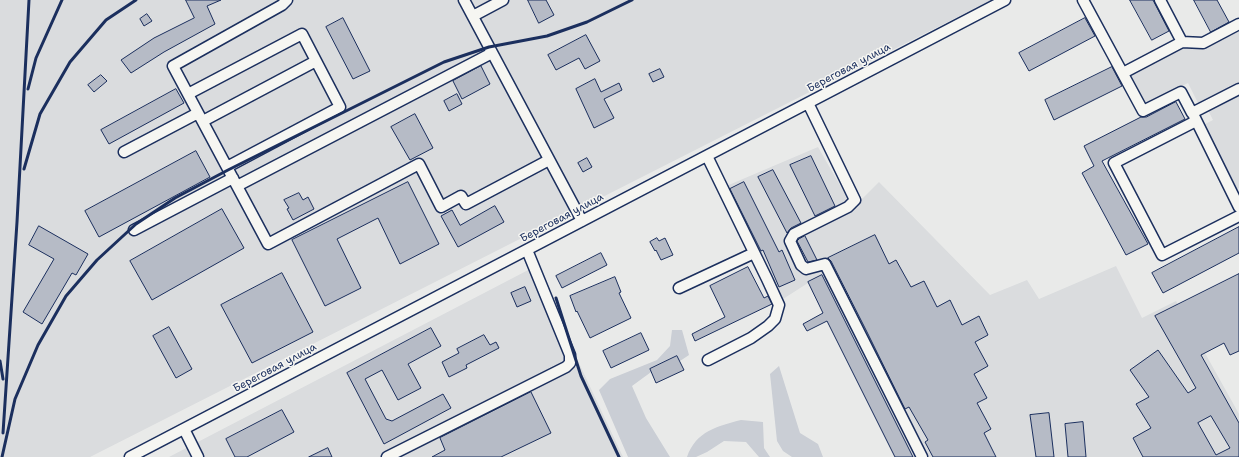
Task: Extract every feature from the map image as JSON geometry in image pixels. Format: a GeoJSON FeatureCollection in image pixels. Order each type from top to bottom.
{"type":"FeatureCollection","features":[{"type":"Feature","properties":{"kind":"street"},"geometry":{"type":"LineString","coordinates":[[287,0],[282,5],[174,66],[268,244],[419,164],[441,206],[461,196],[466,204],[549,160]]}},
{"type":"Feature","properties":{"kind":"street"},"geometry":{"type":"LineString","coordinates":[[464,0],[582,221]]}},
{"type":"Feature","properties":{"kind":"street"},"geometry":{"type":"LineString","coordinates":[[473,16],[503,0]]}},
{"type":"Feature","properties":{"kind":"street","name":"Береговая улица"},"geometry":{"type":"LineString","coordinates":[[130,457],[1005,0]]}},
{"type":"Feature","properties":{"kind":"street"},"geometry":{"type":"LineString","coordinates":[[1083,0],[1143,111],[1181,92],[1239,206]]}},
{"type":"Feature","properties":{"kind":"street"},"geometry":{"type":"LineString","coordinates":[[1160,0],[1182,42]]}},
{"type":"Feature","properties":{"kind":"street"},"geometry":{"type":"LineString","coordinates":[[1123,73],[1182,42],[1203,43],[1239,24]]}},
{"type":"Feature","properties":{"kind":"street"},"geometry":{"type":"LineString","coordinates":[[188,94],[302,34],[340,107],[227,167]]}},
{"type":"Feature","properties":{"kind":"street"},"geometry":{"type":"LineString","coordinates":[[134,230],[235,182],[492,52]]}},
{"type":"Feature","properties":{"kind":"street"},"geometry":{"type":"LineString","coordinates":[[124,152],[201,117],[316,61]]}},
{"type":"Feature","properties":{"kind":"street"},"geometry":{"type":"LineString","coordinates":[[1239,89],[1114,163],[1162,255],[1239,216]]}},
{"type":"Feature","properties":{"kind":"street"},"geometry":{"type":"LineString","coordinates":[[808,103],[854,200],[848,207],[794,234],[790,241],[801,265],[806,269],[825,264],[922,457]]}},
{"type":"Feature","properties":{"kind":"street"},"geometry":{"type":"LineString","coordinates":[[707,156],[779,305],[775,319],[751,338],[708,360]]}},
{"type":"Feature","properties":{"kind":"street"},"geometry":{"type":"LineString","coordinates":[[387,457],[566,367],[570,363],[570,355],[527,250]]}},
{"type":"Feature","properties":{"kind":"street"},"geometry":{"type":"LineString","coordinates":[[680,288],[754,253]]}},
{"type":"Feature","properties":{"kind":"street"},"geometry":{"type":"LineString","coordinates":[[184,429],[198,457]]}},
{"type":"Feature","properties":{"kind":"shaded area"},"geometry":{"type":"Polygon","coordinates":[[[0,0],[991,0],[90,457],[0,457],[0,0]]]}},
{"type":"Feature","properties":{"kind":"shaded area"},"geometry":{"type":"Polygon","coordinates":[[[1239,31],[1239,83],[1198,103],[1188,83],[1144,105],[1129,74],[1184,47],[1203,49],[1239,31]]]}},
{"type":"Feature","properties":{"kind":"shaded area"},"geometry":{"type":"Polygon","coordinates":[[[1239,94],[1239,188],[1236,190],[1203,125],[1213,120],[1208,110],[1239,94]]]}},
{"type":"Feature","properties":{"kind":"shaded area"},"geometry":{"type":"Polygon","coordinates":[[[818,147],[853,208],[879,182],[990,295],[1027,280],[1039,299],[1116,266],[1142,318],[1176,301],[1239,414],[1239,457],[894,457],[808,283],[783,299],[724,187],[818,147]]]}},
{"type":"Feature","properties":{"kind":"shaded area"},"geometry":{"type":"Polygon","coordinates":[[[534,267],[623,457],[169,457],[534,267]]]}},
{"type":"Feature","properties":{"kind":"shaded area"},"geometry":{"type":"Polygon","coordinates":[[[672,330],[682,330],[689,355],[680,361],[658,367],[632,386],[646,418],[670,457],[628,457],[599,390],[610,379],[657,360],[670,346],[672,330]]]}},
{"type":"Feature","properties":{"kind":"shaded area"},"geometry":{"type":"Polygon","coordinates":[[[779,366],[800,433],[818,444],[823,457],[792,457],[783,451],[777,441],[770,374],[779,366]]]}},
{"type":"Feature","properties":{"kind":"shaded area"},"geometry":{"type":"Polygon","coordinates":[[[741,420],[763,422],[764,448],[770,457],[759,457],[746,442],[724,441],[696,457],[687,457],[691,448],[702,435],[716,427],[741,420]]]}},
{"type":"Feature","properties":{"kind":"building"},"geometry":{"type":"Polygon","coordinates":[[[186,0],[221,0],[207,6],[215,24],[164,52],[131,73],[121,60],[154,38],[194,18],[186,0]]]}},
{"type":"Feature","properties":{"kind":"building"},"geometry":{"type":"Polygon","coordinates":[[[528,0],[546,0],[554,15],[539,23],[528,0]]]}},
{"type":"Feature","properties":{"kind":"building"},"geometry":{"type":"Polygon","coordinates":[[[1130,0],[1153,0],[1169,31],[1152,40],[1130,0]]]}},
{"type":"Feature","properties":{"kind":"building"},"geometry":{"type":"Polygon","coordinates":[[[1194,0],[1217,0],[1229,22],[1211,32],[1194,0]]]}},
{"type":"Feature","properties":{"kind":"building"},"geometry":{"type":"Polygon","coordinates":[[[147,14],[152,21],[144,26],[140,19],[147,14]]]}},
{"type":"Feature","properties":{"kind":"building"},"geometry":{"type":"Polygon","coordinates":[[[343,18],[370,71],[353,79],[326,27],[343,18]]]}},
{"type":"Feature","properties":{"kind":"building"},"geometry":{"type":"Polygon","coordinates":[[[1085,18],[1095,36],[1029,71],[1019,53],[1085,18]]]}},
{"type":"Feature","properties":{"kind":"building"},"geometry":{"type":"Polygon","coordinates":[[[586,35],[600,61],[585,69],[579,58],[556,70],[548,55],[586,35]]]}},
{"type":"Feature","properties":{"kind":"building"},"geometry":{"type":"Polygon","coordinates":[[[481,66],[490,84],[462,99],[453,81],[481,66]]]}},
{"type":"Feature","properties":{"kind":"building"},"geometry":{"type":"Polygon","coordinates":[[[1112,67],[1122,86],[1054,120],[1045,100],[1112,67]]]}},
{"type":"Feature","properties":{"kind":"building"},"geometry":{"type":"Polygon","coordinates":[[[660,69],[664,77],[653,82],[649,74],[660,69]]]}},
{"type":"Feature","properties":{"kind":"building"},"geometry":{"type":"Polygon","coordinates":[[[101,75],[107,81],[94,92],[88,85],[101,75]]]}},
{"type":"Feature","properties":{"kind":"building"},"geometry":{"type":"Polygon","coordinates":[[[595,79],[601,92],[619,83],[622,90],[604,99],[614,118],[594,128],[576,89],[595,79]]]}},
{"type":"Feature","properties":{"kind":"building"},"geometry":{"type":"Polygon","coordinates":[[[176,89],[184,103],[109,144],[101,130],[176,89]]]}},
{"type":"Feature","properties":{"kind":"building"},"geometry":{"type":"Polygon","coordinates":[[[457,94],[462,104],[449,111],[444,101],[457,94]]]}},
{"type":"Feature","properties":{"kind":"building"},"geometry":{"type":"Polygon","coordinates":[[[1176,102],[1185,119],[1102,161],[1148,244],[1126,255],[1082,173],[1094,166],[1084,146],[1141,117],[1146,117],[1176,102]]]}},
{"type":"Feature","properties":{"kind":"building"},"geometry":{"type":"Polygon","coordinates":[[[415,114],[433,148],[410,160],[391,127],[415,114]]]}},
{"type":"Feature","properties":{"kind":"building"},"geometry":{"type":"Polygon","coordinates":[[[196,151],[210,177],[99,237],[85,211],[196,151]]]}},
{"type":"Feature","properties":{"kind":"building"},"geometry":{"type":"Polygon","coordinates":[[[811,156],[835,206],[815,216],[790,165],[811,156]]]}},
{"type":"Feature","properties":{"kind":"building"},"geometry":{"type":"Polygon","coordinates":[[[587,158],[592,167],[583,172],[578,163],[587,158]]]}},
{"type":"Feature","properties":{"kind":"building"},"geometry":{"type":"Polygon","coordinates":[[[773,170],[801,223],[791,228],[787,233],[758,177],[773,170]]]}},
{"type":"Feature","properties":{"kind":"building"},"geometry":{"type":"Polygon","coordinates":[[[408,182],[439,244],[400,264],[378,218],[337,239],[361,288],[325,306],[292,240],[408,182]]]}},
{"type":"Feature","properties":{"kind":"building"},"geometry":{"type":"Polygon","coordinates":[[[744,182],[779,252],[782,250],[795,280],[779,287],[763,250],[761,251],[730,189],[744,182]]]}},
{"type":"Feature","properties":{"kind":"building"},"geometry":{"type":"Polygon","coordinates":[[[299,193],[303,200],[308,197],[314,209],[293,220],[287,209],[289,208],[284,200],[299,193]]]}},
{"type":"Feature","properties":{"kind":"building"},"geometry":{"type":"Polygon","coordinates":[[[495,206],[504,222],[458,247],[441,216],[452,210],[460,225],[495,206]]]}},
{"type":"Feature","properties":{"kind":"building"},"geometry":{"type":"Polygon","coordinates":[[[222,209],[244,248],[152,300],[130,261],[222,209]]]}},
{"type":"Feature","properties":{"kind":"building"},"geometry":{"type":"Polygon","coordinates":[[[39,226],[88,254],[76,275],[72,273],[42,324],[23,312],[54,259],[29,245],[39,226]]]}},
{"type":"Feature","properties":{"kind":"building"},"geometry":{"type":"Polygon","coordinates":[[[1239,227],[1239,253],[1163,293],[1152,273],[1239,227]]]}},
{"type":"Feature","properties":{"kind":"building"},"geometry":{"type":"Polygon","coordinates":[[[875,235],[889,264],[896,260],[911,287],[924,281],[937,307],[950,300],[962,325],[979,316],[988,335],[975,342],[988,366],[974,374],[987,398],[977,403],[991,429],[984,433],[996,457],[933,457],[925,442],[928,440],[909,407],[905,409],[831,261],[828,258],[875,235]]]}},
{"type":"Feature","properties":{"kind":"building"},"geometry":{"type":"Polygon","coordinates":[[[805,236],[817,260],[808,262],[797,241],[805,236]]]}},
{"type":"Feature","properties":{"kind":"building"},"geometry":{"type":"Polygon","coordinates":[[[657,238],[659,241],[665,238],[673,255],[661,260],[650,242],[657,238]]]}},
{"type":"Feature","properties":{"kind":"building"},"geometry":{"type":"Polygon","coordinates":[[[601,253],[607,265],[562,288],[556,276],[601,253]]]}},
{"type":"Feature","properties":{"kind":"building"},"geometry":{"type":"Polygon","coordinates":[[[748,267],[764,298],[768,296],[772,304],[695,341],[692,334],[725,317],[710,286],[748,267]]]}},
{"type":"Feature","properties":{"kind":"building"},"geometry":{"type":"Polygon","coordinates":[[[282,273],[313,332],[252,363],[221,305],[282,273]]]}},
{"type":"Feature","properties":{"kind":"building"},"geometry":{"type":"Polygon","coordinates":[[[1239,274],[1239,351],[1230,355],[1224,343],[1201,355],[1239,423],[1239,457],[1143,457],[1133,438],[1151,428],[1136,404],[1149,397],[1130,370],[1158,350],[1188,393],[1196,388],[1155,316],[1239,274]],[[1211,416],[1198,423],[1216,455],[1230,448],[1211,416]]]}},
{"type":"Feature","properties":{"kind":"building"},"geometry":{"type":"Polygon","coordinates":[[[822,275],[913,457],[895,457],[827,321],[807,331],[803,324],[823,313],[808,282],[822,275]]]}},
{"type":"Feature","properties":{"kind":"building"},"geometry":{"type":"Polygon","coordinates":[[[615,277],[621,292],[619,293],[631,318],[590,338],[577,311],[576,312],[570,296],[615,277]]]}},
{"type":"Feature","properties":{"kind":"building"},"geometry":{"type":"Polygon","coordinates":[[[525,287],[531,301],[517,307],[511,293],[525,287]]]}},
{"type":"Feature","properties":{"kind":"building"},"geometry":{"type":"Polygon","coordinates":[[[169,327],[192,369],[176,378],[153,336],[169,327]]]}},
{"type":"Feature","properties":{"kind":"building"},"geometry":{"type":"Polygon","coordinates":[[[431,328],[441,346],[408,364],[421,388],[398,400],[382,370],[365,379],[386,419],[392,421],[443,394],[451,408],[384,444],[347,373],[431,328]]]}},
{"type":"Feature","properties":{"kind":"building"},"geometry":{"type":"Polygon","coordinates":[[[641,333],[649,350],[611,368],[603,351],[641,333]]]}},
{"type":"Feature","properties":{"kind":"building"},"geometry":{"type":"Polygon","coordinates":[[[484,335],[490,345],[496,342],[499,348],[466,365],[467,368],[449,377],[442,362],[459,353],[457,349],[484,335]]]}},
{"type":"Feature","properties":{"kind":"building"},"geometry":{"type":"Polygon","coordinates":[[[677,356],[684,370],[656,383],[650,369],[677,356]]]}},
{"type":"Feature","properties":{"kind":"building"},"geometry":{"type":"Polygon","coordinates":[[[531,392],[551,433],[501,457],[432,457],[445,450],[440,438],[531,392]]]}},
{"type":"Feature","properties":{"kind":"building"},"geometry":{"type":"Polygon","coordinates":[[[282,410],[294,432],[247,457],[235,457],[226,439],[282,410]]]}},
{"type":"Feature","properties":{"kind":"building"},"geometry":{"type":"Polygon","coordinates":[[[1049,413],[1054,457],[1036,457],[1030,415],[1049,413]]]}},
{"type":"Feature","properties":{"kind":"building"},"geometry":{"type":"Polygon","coordinates":[[[1083,422],[1086,457],[1068,457],[1065,424],[1083,422]]]}},
{"type":"Feature","properties":{"kind":"building"},"geometry":{"type":"Polygon","coordinates":[[[328,448],[332,457],[309,457],[328,448]]]}},
{"type":"Feature","properties":{"kind":"railway"},"geometry":{"type":"LineString","coordinates":[[3,433],[17,222],[29,0]]}},
{"type":"Feature","properties":{"kind":"railway"},"geometry":{"type":"LineString","coordinates":[[28,89],[36,58],[62,0]]}},
{"type":"Feature","properties":{"kind":"railway"},"geometry":{"type":"LineString","coordinates":[[24,169],[40,114],[70,62],[106,20],[136,0]]}},
{"type":"Feature","properties":{"kind":"railway"},"geometry":{"type":"LineString","coordinates":[[2,457],[15,399],[38,345],[66,296],[97,260],[136,224],[175,198],[228,170],[444,62],[489,47],[547,36],[587,22],[632,0]]}},
{"type":"Feature","properties":{"kind":"railway"},"geometry":{"type":"LineString","coordinates":[[556,298],[581,376],[619,457]]}},
{"type":"Feature","properties":{"kind":"railway"},"geometry":{"type":"LineString","coordinates":[[0,361],[3,379]]}}]}
